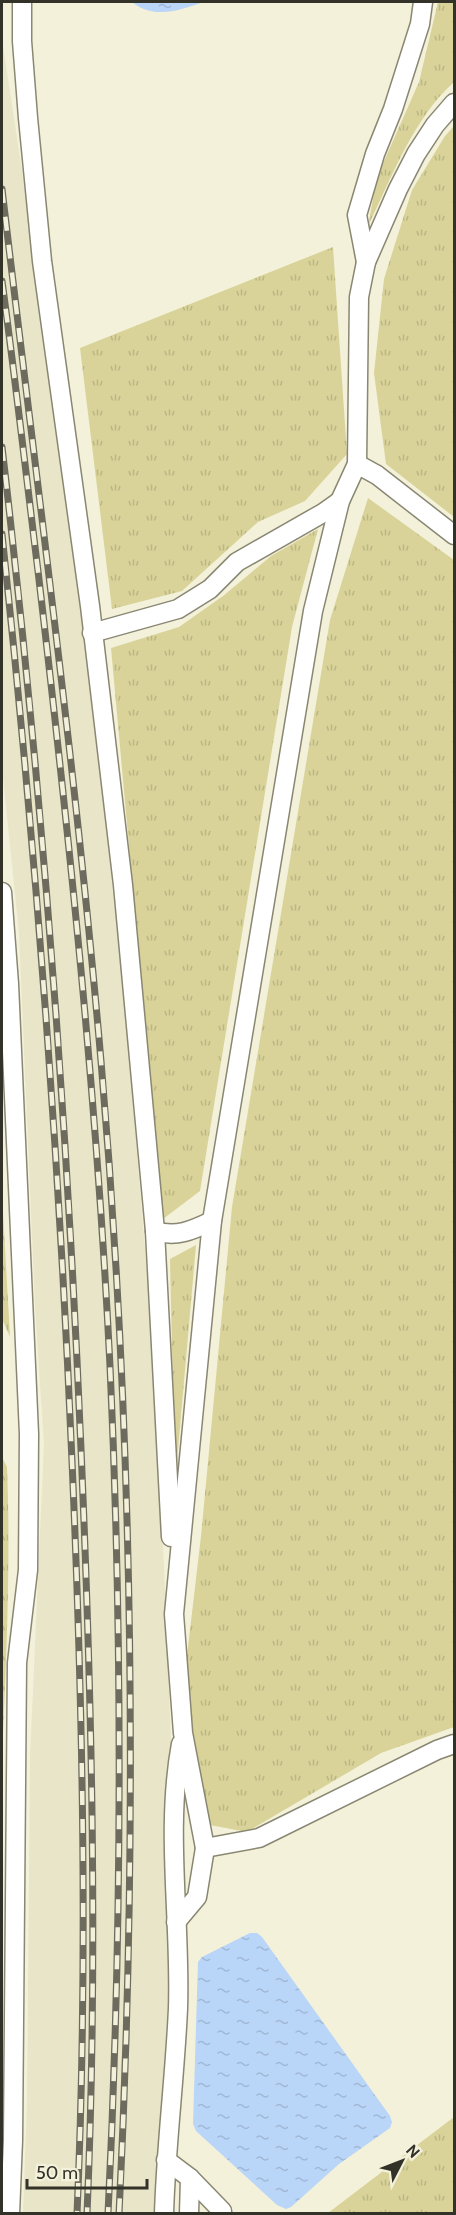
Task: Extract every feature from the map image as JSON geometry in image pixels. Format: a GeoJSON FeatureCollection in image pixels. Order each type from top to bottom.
{"type":"FeatureCollection","features":[{"type":"Feature","properties":{"kind":"street"},"geometry":{"type":"LineString","coordinates":[[22,2],[22,41],[42,261],[123,885],[155,1232],[175,1606]]}},
{"type":"Feature","properties":{"kind":"street"},"geometry":{"type":"LineString","coordinates":[[366,262],[357,215],[368,175],[393,110],[420,24],[423,2]]}},
{"type":"Feature","properties":{"kind":"street"},"geometry":{"type":"LineString","coordinates":[[176,1922],[197,1897],[205,1848],[183,1733],[174,1614],[212,1221],[313,611],[340,501],[357,464],[359,297],[366,262],[416,154],[435,125],[454,103]]}},
{"type":"Feature","properties":{"kind":"street"},"geometry":{"type":"LineString","coordinates":[[357,464],[377,475],[454,535]]}},
{"type":"Feature","properties":{"kind":"street"},"geometry":{"type":"LineString","coordinates":[[92,633],[178,609],[210,589],[237,562],[340,501]]}},
{"type":"Feature","properties":{"kind":"street"},"geometry":{"type":"LineString","coordinates":[[2,892],[9,984],[29,1434],[28,1570],[17,1663],[8,2037],[10,2214]]}},
{"type":"Feature","properties":{"kind":"street"},"geometry":{"type":"LineString","coordinates":[[155,1232],[166,1235],[189,1232],[212,1221]]}},
{"type":"Feature","properties":{"kind":"street"},"geometry":{"type":"LineString","coordinates":[[164,2214],[178,2007],[176,1772],[183,1733]]}},
{"type":"Feature","properties":{"kind":"street"},"geometry":{"type":"LineString","coordinates":[[205,1848],[259,1838],[437,1750],[454,1744]]}},
{"type":"Feature","properties":{"kind":"street"},"geometry":{"type":"LineString","coordinates":[[166,2160],[190,2178],[222,2211],[222,2214]]}},
{"type":"Feature","properties":{"kind":"street"},"geometry":{"type":"LineString","coordinates":[[189,2214],[190,2178]]}},
{"type":"Feature","properties":{"kind":"shaded area"},"geometry":{"type":"Polygon","coordinates":[[[2,39],[38,277],[75,554],[98,753],[124,996],[157,1394],[171,1743],[167,1818],[169,1983],[156,2213],[23,2213],[27,2103],[30,1757],[44,1445],[35,1306],[19,933],[2,768],[2,39]]]}},
{"type":"Feature","properties":{"kind":"green space"},"geometry":{"type":"Polygon","coordinates":[[[438,2],[454,2],[454,82],[427,113],[415,131],[368,226],[377,177],[419,82],[438,2]]]}},
{"type":"Feature","properties":{"kind":"green space"},"geometry":{"type":"Polygon","coordinates":[[[454,126],[454,517],[386,464],[374,373],[384,279],[412,190],[445,136],[454,126]]]}},
{"type":"Feature","properties":{"kind":"green space"},"geometry":{"type":"Polygon","coordinates":[[[333,247],[347,454],[305,501],[258,522],[182,591],[112,609],[80,348],[333,247]]]}},
{"type":"Feature","properties":{"kind":"green space"},"geometry":{"type":"Polygon","coordinates":[[[368,498],[454,560],[454,1727],[381,1753],[247,1832],[210,1825],[184,1681],[201,1536],[232,1207],[330,620],[368,498]]]}},
{"type":"Feature","properties":{"kind":"green space"},"geometry":{"type":"Polygon","coordinates":[[[318,529],[292,627],[200,1191],[163,1219],[111,648],[179,627],[223,596],[271,556],[318,529]]]}},
{"type":"Feature","properties":{"kind":"green space"},"geometry":{"type":"Polygon","coordinates":[[[2,1194],[10,1337],[2,1319],[2,1194]]]}},
{"type":"Feature","properties":{"kind":"green space"},"geometry":{"type":"Polygon","coordinates":[[[196,1245],[175,1484],[170,1259],[196,1245]]]}},
{"type":"Feature","properties":{"kind":"green space"},"geometry":{"type":"Polygon","coordinates":[[[2,1457],[7,1467],[8,1613],[2,1759],[2,1457]]]}},
{"type":"Feature","properties":{"kind":"green space"},"geometry":{"type":"Polygon","coordinates":[[[454,2117],[454,2213],[328,2213],[454,2117]]]}},
{"type":"Feature","properties":{"kind":"water"},"geometry":{"type":"Polygon","coordinates":[[[132,2],[204,2],[167,12],[158,12],[149,11],[132,2]]]}},
{"type":"Feature","properties":{"kind":"water"},"geometry":{"type":"Polygon","coordinates":[[[250,1933],[257,1933],[262,1937],[390,2116],[392,2122],[390,2128],[339,2164],[286,2209],[277,2205],[196,2131],[193,2124],[198,1962],[202,1957],[250,1933]]]}},
{"type":"Feature","properties":{"kind":"railway"},"geometry":{"type":"LineString","coordinates":[[2,189],[80,842],[112,1205],[120,1349],[130,1637],[129,1926],[119,2214]]}},
{"type":"Feature","properties":{"kind":"railway"},"geometry":{"type":"LineString","coordinates":[[2,281],[38,571],[71,868],[98,1167],[110,1366],[117,1578],[119,1790],[116,2002],[108,2214]]}},
{"type":"Feature","properties":{"kind":"railway"},"geometry":{"type":"LineString","coordinates":[[2,447],[29,697],[51,947],[75,1323],[88,1640],[92,1832],[92,2023],[87,2214]]}},
{"type":"Feature","properties":{"kind":"railway"},"geometry":{"type":"LineString","coordinates":[[2,534],[35,882],[53,1113],[67,1345],[79,1649],[83,1838],[82,2026],[77,2214]]}}]}
